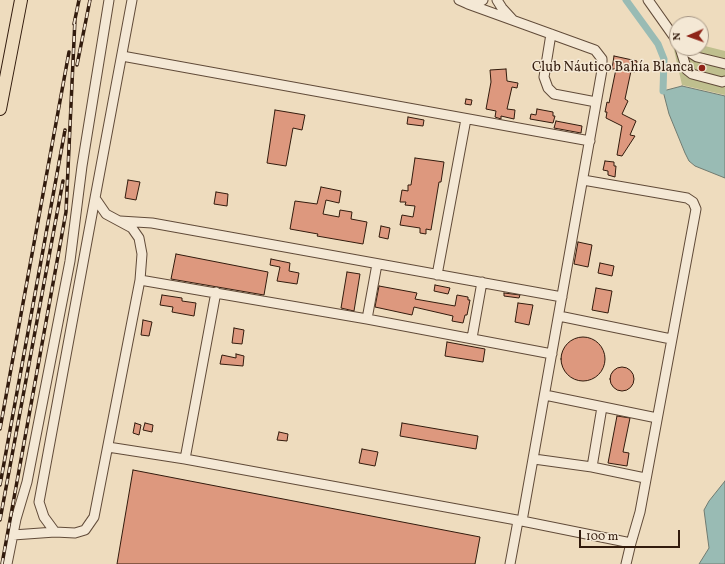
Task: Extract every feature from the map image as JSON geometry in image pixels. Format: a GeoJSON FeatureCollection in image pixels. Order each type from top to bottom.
{"type":"FeatureCollection","features":[{"type":"Feature","properties":{"kind":"main road"},"geometry":{"type":"LineString","coordinates":[[0,109],[21,0]]}},
{"type":"Feature","properties":{"kind":"lane"},"geometry":{"type":"LineString","coordinates":[[7,564],[16,519],[27,482],[70,261],[82,166],[109,0]]}},
{"type":"Feature","properties":{"kind":"lane"},"geometry":{"type":"LineString","coordinates":[[55,532],[44,517],[39,502],[132,0]]}},
{"type":"Feature","properties":{"kind":"lane"},"geometry":{"type":"LineString","coordinates":[[461,2],[476,4],[483,0]]}},
{"type":"Feature","properties":{"kind":"lane"},"geometry":{"type":"LineString","coordinates":[[497,0],[514,21]]}},
{"type":"Feature","properties":{"kind":"lane"},"geometry":{"type":"LineString","coordinates":[[648,0],[669,30]]}},
{"type":"Feature","properties":{"kind":"lane"},"geometry":{"type":"LineString","coordinates":[[461,2],[595,50],[602,59],[602,70],[590,141],[534,459],[510,564]]}},
{"type":"Feature","properties":{"kind":"lane"},"geometry":{"type":"LineString","coordinates":[[551,34],[544,77],[548,88],[554,94],[596,102]]}},
{"type":"Feature","properties":{"kind":"lane"},"geometry":{"type":"LineString","coordinates":[[122,56],[590,141]]}},
{"type":"Feature","properties":{"kind":"lane"},"geometry":{"type":"LineString","coordinates":[[683,56],[687,70],[692,74],[722,82],[725,81]]}},
{"type":"Feature","properties":{"kind":"lane"},"geometry":{"type":"LineString","coordinates":[[696,56],[725,64]]}},
{"type":"Feature","properties":{"kind":"lane"},"geometry":{"type":"LineString","coordinates":[[438,275],[466,118]]}},
{"type":"Feature","properties":{"kind":"lane"},"geometry":{"type":"LineString","coordinates":[[583,180],[687,198],[693,202],[696,209],[640,512],[630,543],[626,564]]}},
{"type":"Feature","properties":{"kind":"lane"},"geometry":{"type":"LineString","coordinates":[[13,535],[55,532],[75,533],[85,530],[94,517],[140,280],[142,254],[139,238],[132,228],[106,214],[95,198]]}},
{"type":"Feature","properties":{"kind":"lane"},"geometry":{"type":"LineString","coordinates":[[118,221],[152,222],[562,297]]}},
{"type":"Feature","properties":{"kind":"lane"},"geometry":{"type":"LineString","coordinates":[[367,319],[377,264]]}},
{"type":"Feature","properties":{"kind":"lane"},"geometry":{"type":"LineString","coordinates":[[140,280],[367,319],[552,354]]}},
{"type":"Feature","properties":{"kind":"lane"},"geometry":{"type":"LineString","coordinates":[[472,338],[482,282]]}},
{"type":"Feature","properties":{"kind":"lane"},"geometry":{"type":"LineString","coordinates":[[185,459],[216,292]]}},
{"type":"Feature","properties":{"kind":"lane"},"geometry":{"type":"LineString","coordinates":[[559,316],[671,339]]}},
{"type":"Feature","properties":{"kind":"lane"},"geometry":{"type":"LineString","coordinates":[[545,395],[657,418]]}},
{"type":"Feature","properties":{"kind":"lane"},"geometry":{"type":"LineString","coordinates":[[592,467],[602,407]]}},
{"type":"Feature","properties":{"kind":"lane"},"geometry":{"type":"LineString","coordinates":[[108,447],[185,459],[520,521],[630,543]]}},
{"type":"Feature","properties":{"kind":"lane"},"geometry":{"type":"LineString","coordinates":[[534,459],[592,467],[646,478]]}},
{"type":"Feature","properties":{"kind":"green space","name":"Club Náutico Bahía Blanca"},"geometry":{"type":"Polygon","coordinates":[[[709,47],[725,51],[725,95],[682,85],[675,56],[709,56],[709,47]]]}},
{"type":"Feature","properties":{"kind":"water"},"geometry":{"type":"Polygon","coordinates":[[[682,86],[725,96],[725,178],[695,166],[689,161],[685,153],[669,114],[663,91],[682,86]]]}},
{"type":"Feature","properties":{"kind":"water"},"geometry":{"type":"Polygon","coordinates":[[[725,481],[725,564],[699,564],[709,548],[704,510],[709,501],[725,481]]]}},
{"type":"Feature","properties":{"kind":"building"},"geometry":{"type":"Polygon","coordinates":[[[614,56],[637,61],[635,72],[631,71],[625,99],[628,101],[622,114],[636,121],[630,135],[635,136],[622,156],[617,155],[622,126],[606,118],[607,112],[605,112],[607,102],[609,103],[616,69],[612,69],[614,56]]]}},
{"type":"Feature","properties":{"kind":"building"},"geometry":{"type":"Polygon","coordinates":[[[506,69],[507,81],[518,83],[517,88],[512,87],[507,109],[515,110],[514,119],[501,116],[501,119],[495,117],[496,111],[486,109],[491,82],[490,70],[506,69]]]}},
{"type":"Feature","properties":{"kind":"building"},"geometry":{"type":"Polygon","coordinates":[[[466,99],[472,100],[471,105],[465,104],[466,99]]]}},
{"type":"Feature","properties":{"kind":"building"},"geometry":{"type":"Polygon","coordinates":[[[537,109],[553,112],[553,116],[555,116],[553,123],[530,119],[531,114],[536,115],[537,109]]]}},
{"type":"Feature","properties":{"kind":"building"},"geometry":{"type":"Polygon","coordinates":[[[275,110],[305,115],[302,130],[293,128],[286,166],[267,163],[275,110]]]}},
{"type":"Feature","properties":{"kind":"building"},"geometry":{"type":"Polygon","coordinates":[[[408,117],[424,120],[423,126],[407,124],[408,117]]]}},
{"type":"Feature","properties":{"kind":"building"},"geometry":{"type":"Polygon","coordinates":[[[556,121],[582,126],[581,133],[554,128],[556,121]]]}},
{"type":"Feature","properties":{"kind":"building"},"geometry":{"type":"Polygon","coordinates":[[[415,158],[444,162],[431,230],[426,229],[426,234],[420,233],[420,228],[400,225],[402,215],[413,217],[415,206],[405,205],[406,202],[400,202],[402,190],[408,191],[408,185],[411,185],[415,158]]]}},
{"type":"Feature","properties":{"kind":"building"},"geometry":{"type":"Polygon","coordinates":[[[605,161],[614,162],[614,166],[616,166],[615,177],[608,175],[608,171],[603,170],[605,161]]]}},
{"type":"Feature","properties":{"kind":"building"},"geometry":{"type":"Polygon","coordinates":[[[128,180],[140,182],[136,200],[125,198],[128,180]]]}},
{"type":"Feature","properties":{"kind":"building"},"geometry":{"type":"Polygon","coordinates":[[[321,187],[341,191],[339,203],[326,200],[323,214],[339,217],[340,210],[352,212],[351,219],[367,222],[363,244],[317,236],[318,234],[290,229],[295,201],[317,204],[321,187]]]}},
{"type":"Feature","properties":{"kind":"building"},"geometry":{"type":"Polygon","coordinates":[[[216,192],[228,194],[227,206],[214,204],[216,192]]]}},
{"type":"Feature","properties":{"kind":"building"},"geometry":{"type":"Polygon","coordinates":[[[381,226],[390,228],[388,239],[379,237],[381,226]]]}},
{"type":"Feature","properties":{"kind":"building"},"geometry":{"type":"Polygon","coordinates":[[[578,242],[592,245],[588,267],[574,264],[578,242]]]}},
{"type":"Feature","properties":{"kind":"building"},"geometry":{"type":"Polygon","coordinates":[[[176,254],[268,272],[264,295],[171,279],[176,254]]]}},
{"type":"Feature","properties":{"kind":"building"},"geometry":{"type":"Polygon","coordinates":[[[271,259],[290,263],[289,271],[299,273],[297,284],[277,281],[280,267],[270,265],[271,259]]]}},
{"type":"Feature","properties":{"kind":"building"},"geometry":{"type":"Polygon","coordinates":[[[600,263],[614,266],[612,276],[598,273],[600,263]]]}},
{"type":"Feature","properties":{"kind":"building"},"geometry":{"type":"Polygon","coordinates":[[[347,272],[360,274],[354,311],[341,308],[347,272]]]}},
{"type":"Feature","properties":{"kind":"building"},"geometry":{"type":"Polygon","coordinates":[[[435,285],[450,288],[448,294],[434,291],[435,285]]]}},
{"type":"Feature","properties":{"kind":"building"},"geometry":{"type":"Polygon","coordinates":[[[379,286],[417,293],[415,299],[455,306],[457,295],[468,297],[468,300],[470,300],[467,315],[465,315],[463,323],[452,321],[453,316],[414,307],[412,315],[375,307],[379,286]]]}},
{"type":"Feature","properties":{"kind":"building"},"geometry":{"type":"Polygon","coordinates":[[[596,288],[612,291],[608,313],[592,310],[596,288]]]}},
{"type":"Feature","properties":{"kind":"building"},"geometry":{"type":"Polygon","coordinates":[[[504,293],[520,295],[519,298],[504,296],[504,293]]]}},
{"type":"Feature","properties":{"kind":"building"},"geometry":{"type":"Polygon","coordinates":[[[162,295],[182,298],[182,301],[196,303],[194,316],[172,312],[173,307],[160,305],[162,295]]]}},
{"type":"Feature","properties":{"kind":"building"},"geometry":{"type":"Polygon","coordinates":[[[518,303],[533,305],[529,325],[515,322],[518,303]]]}},
{"type":"Feature","properties":{"kind":"building"},"geometry":{"type":"Polygon","coordinates":[[[143,320],[152,322],[149,336],[141,335],[143,320]]]}},
{"type":"Feature","properties":{"kind":"building"},"geometry":{"type":"Polygon","coordinates":[[[234,328],[244,330],[242,344],[232,343],[234,328]]]}},
{"type":"Feature","properties":{"kind":"building"},"geometry":{"type":"Polygon","coordinates":[[[579,337],[587,337],[592,338],[599,343],[604,350],[604,368],[599,375],[592,380],[579,381],[571,378],[564,371],[561,363],[561,355],[564,347],[571,340],[579,337]]]}},
{"type":"Feature","properties":{"kind":"building"},"geometry":{"type":"Polygon","coordinates":[[[447,342],[485,349],[483,362],[445,356],[447,342]]]}},
{"type":"Feature","properties":{"kind":"building"},"geometry":{"type":"Polygon","coordinates":[[[236,354],[244,356],[243,366],[220,364],[222,355],[236,358],[236,354]]]}},
{"type":"Feature","properties":{"kind":"building"},"geometry":{"type":"Polygon","coordinates":[[[617,367],[627,367],[634,374],[634,384],[627,391],[617,391],[610,384],[610,374],[617,367]]]}},
{"type":"Feature","properties":{"kind":"building"},"geometry":{"type":"Polygon","coordinates":[[[617,416],[630,418],[623,452],[629,453],[627,466],[608,463],[617,416]]]}},
{"type":"Feature","properties":{"kind":"building"},"geometry":{"type":"Polygon","coordinates":[[[135,423],[141,425],[139,435],[133,433],[135,423]]]}},
{"type":"Feature","properties":{"kind":"building"},"geometry":{"type":"Polygon","coordinates":[[[145,423],[153,425],[152,432],[143,430],[145,423]]]}},
{"type":"Feature","properties":{"kind":"building"},"geometry":{"type":"Polygon","coordinates":[[[402,423],[478,436],[476,449],[400,436],[402,423]]]}},
{"type":"Feature","properties":{"kind":"building"},"geometry":{"type":"Polygon","coordinates":[[[279,432],[288,434],[287,441],[277,440],[279,432]]]}},
{"type":"Feature","properties":{"kind":"building"},"geometry":{"type":"Polygon","coordinates":[[[362,449],[378,452],[375,466],[359,463],[362,449]]]}},
{"type":"Feature","properties":{"kind":"building"},"geometry":{"type":"Polygon","coordinates":[[[133,470],[480,537],[475,564],[117,564],[133,470]]]}},
{"type":"Feature","properties":{"kind":"waterway"},"geometry":{"type":"LineString","coordinates":[[626,0],[658,44],[664,59],[663,91]]}},
{"type":"Feature","properties":{"kind":"railway"},"geometry":{"type":"LineString","coordinates":[[74,24],[79,0]]}},
{"type":"Feature","properties":{"kind":"railway"},"geometry":{"type":"LineString","coordinates":[[77,65],[90,0]]}},
{"type":"Feature","properties":{"kind":"railway"},"geometry":{"type":"LineString","coordinates":[[2,564],[66,212],[75,19]]}},
{"type":"Feature","properties":{"kind":"railway"},"geometry":{"type":"LineString","coordinates":[[0,429],[69,52]]}},
{"type":"Feature","properties":{"kind":"railway"},"geometry":{"type":"LineString","coordinates":[[0,485],[65,130]]}},
{"type":"Feature","properties":{"kind":"railway"},"geometry":{"type":"LineString","coordinates":[[0,520],[63,181]]}},
{"type":"Feature","properties":{"kind":"place","name":"Club Náutico Bahía Blanca"},"geometry":{"type":"Point","coordinates":[702,68]}}]}
